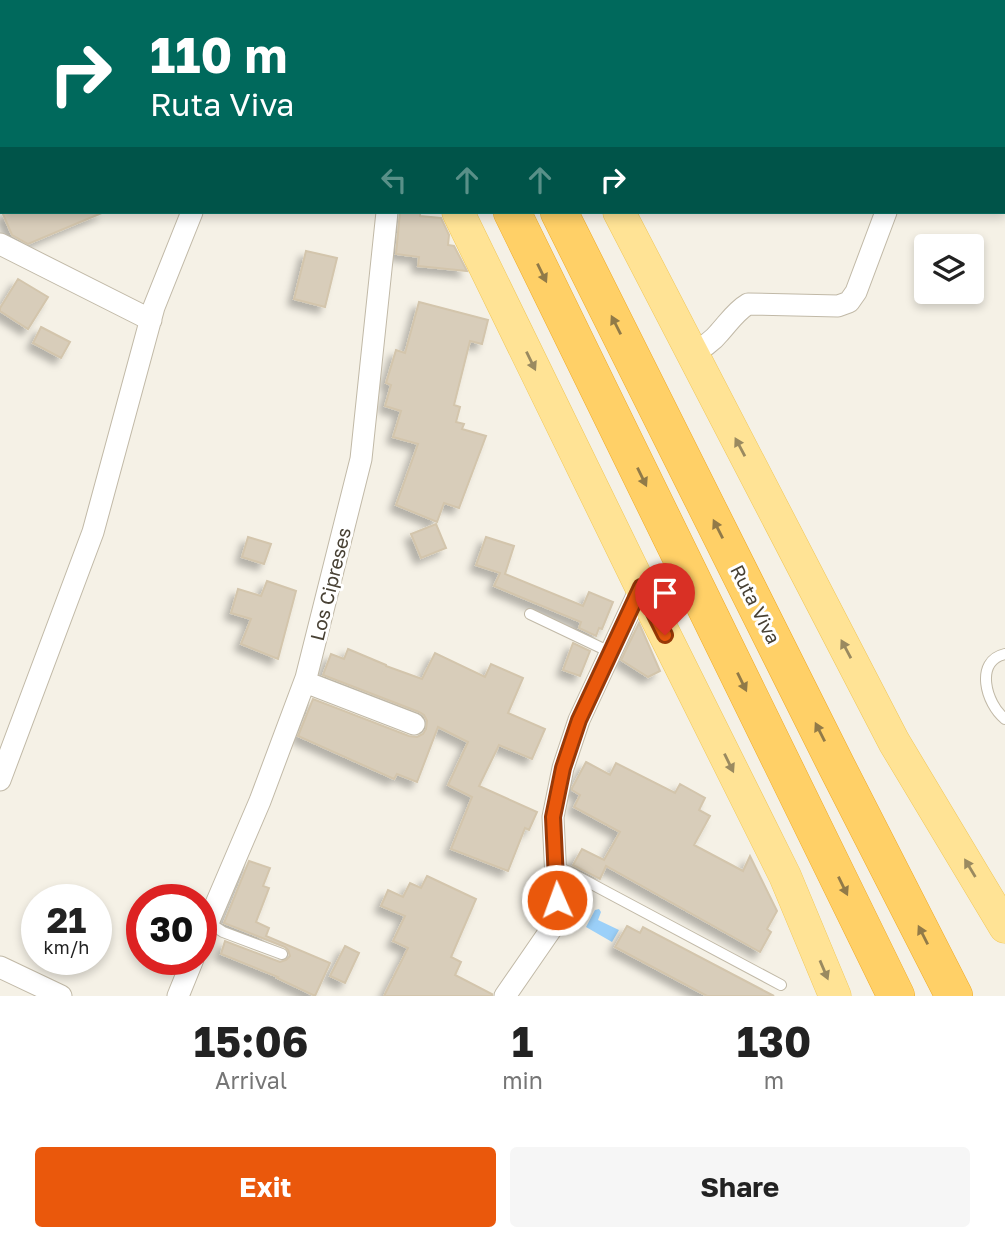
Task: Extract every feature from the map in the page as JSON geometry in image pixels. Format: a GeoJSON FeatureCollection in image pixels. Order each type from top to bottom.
{"type":"FeatureCollection","features":[{"type":"Feature","properties":{"kind":"highway"},"geometry":{"type":"LineString","coordinates":[[513,214],[896,996]]}},
{"type":"Feature","properties":{"kind":"highway","name":"Ruta Viva"},"geometry":{"type":"LineString","coordinates":[[560,214],[954,996]]}},
{"type":"Feature","properties":{"kind":"main road"},"geometry":{"type":"LineString","coordinates":[[459,214],[785,876],[835,996]]}},
{"type":"Feature","properties":{"kind":"main road"},"geometry":{"type":"LineString","coordinates":[[620,214],[894,742],[1005,927]]}},
{"type":"Feature","properties":{"kind":"street"},"geometry":{"type":"LineString","coordinates":[[0,780],[93,532],[154,307],[190,214]]}},
{"type":"Feature","properties":{"kind":"street","name":"Los Cipreses"},"geometry":{"type":"LineString","coordinates":[[217,900],[260,801],[305,682],[362,459],[387,214]]}},
{"type":"Feature","properties":{"kind":"street"},"geometry":{"type":"LineString","coordinates":[[692,354],[703,348],[737,311],[748,304],[838,306],[849,302],[856,292],[885,214]]}},
{"type":"Feature","properties":{"kind":"street"},"geometry":{"type":"LineString","coordinates":[[0,244],[151,320]]}},
{"type":"Feature","properties":{"kind":"street"},"geometry":{"type":"LineString","coordinates":[[505,996],[554,925],[557,900],[553,817],[563,768],[579,720],[641,587]]}},
{"type":"Feature","properties":{"kind":"street"},"geometry":{"type":"LineString","coordinates":[[305,682],[414,724]]}},
{"type":"Feature","properties":{"kind":"street"},"geometry":{"type":"LineString","coordinates":[[0,967],[61,996]]}},
{"type":"Feature","properties":{"kind":"street"},"geometry":{"type":"LineString","coordinates":[[178,996],[187,975]]}},
{"type":"Feature","properties":{"kind":"lane"},"geometry":{"type":"LineString","coordinates":[[530,614],[610,652]]}},
{"type":"Feature","properties":{"kind":"lane"},"geometry":{"type":"LineString","coordinates":[[1005,654],[996,656],[988,665],[986,682],[990,699],[1000,716],[1005,719]]}},
{"type":"Feature","properties":{"kind":"lane"},"geometry":{"type":"LineString","coordinates":[[556,866],[781,985]]}},
{"type":"Feature","properties":{"kind":"lane"},"geometry":{"type":"LineString","coordinates":[[217,931],[282,954]]}},
{"type":"Feature","properties":{"kind":"water"},"geometry":{"type":"Polygon","coordinates":[[[599,909],[601,912],[598,920],[619,930],[612,942],[586,927],[595,910],[599,909]]]}},
{"type":"Feature","properties":{"kind":"building"},"geometry":{"type":"Polygon","coordinates":[[[3,214],[99,214],[28,244],[12,235],[3,214]]]}},
{"type":"Feature","properties":{"kind":"building"},"geometry":{"type":"Polygon","coordinates":[[[400,214],[441,218],[449,235],[448,245],[454,246],[467,271],[418,266],[419,257],[396,254],[400,214]]]}},
{"type":"Feature","properties":{"kind":"building"},"geometry":{"type":"Polygon","coordinates":[[[306,251],[337,258],[325,307],[294,299],[306,251]]]}},
{"type":"Feature","properties":{"kind":"building"},"geometry":{"type":"Polygon","coordinates":[[[18,279],[48,297],[28,329],[0,311],[18,279]]]}},
{"type":"Feature","properties":{"kind":"building"},"geometry":{"type":"Polygon","coordinates":[[[419,302],[488,320],[482,344],[470,341],[454,405],[460,407],[456,422],[464,424],[462,429],[486,436],[459,508],[444,503],[437,522],[396,505],[418,444],[393,437],[401,411],[385,406],[391,385],[386,383],[396,350],[405,353],[419,302]]]}},
{"type":"Feature","properties":{"kind":"building"},"geometry":{"type":"Polygon","coordinates":[[[41,327],[70,342],[61,358],[33,343],[41,327]]]}},
{"type":"Feature","properties":{"kind":"building"},"geometry":{"type":"Polygon","coordinates":[[[436,524],[446,548],[421,558],[411,534],[436,524]]]}},
{"type":"Feature","properties":{"kind":"building"},"geometry":{"type":"Polygon","coordinates":[[[248,537],[271,544],[264,564],[242,557],[248,537]]]}},
{"type":"Feature","properties":{"kind":"building"},"geometry":{"type":"Polygon","coordinates":[[[486,537],[514,546],[505,574],[583,606],[589,592],[613,602],[602,629],[599,628],[596,636],[579,628],[581,622],[494,586],[500,573],[476,565],[486,537]]]}},
{"type":"Feature","properties":{"kind":"building"},"geometry":{"type":"Polygon","coordinates":[[[267,581],[296,591],[278,659],[241,644],[251,619],[231,613],[238,589],[261,596],[267,581]]]}},
{"type":"Feature","properties":{"kind":"building"},"geometry":{"type":"Polygon","coordinates":[[[639,623],[660,671],[648,677],[621,660],[639,623]]]}},
{"type":"Feature","properties":{"kind":"building"},"geometry":{"type":"Polygon","coordinates":[[[573,643],[590,651],[580,676],[563,670],[573,643]]]}},
{"type":"Feature","properties":{"kind":"building"},"geometry":{"type":"Polygon","coordinates":[[[348,649],[422,679],[435,653],[485,677],[491,664],[523,678],[508,713],[545,729],[532,759],[499,745],[479,786],[537,812],[529,830],[525,828],[508,871],[451,849],[472,797],[448,785],[468,742],[438,727],[417,782],[397,774],[394,779],[298,736],[313,699],[409,736],[417,737],[426,729],[427,721],[419,712],[323,675],[331,654],[344,659],[348,649]]]}},
{"type":"Feature","properties":{"kind":"building"},"geometry":{"type":"Polygon","coordinates":[[[586,762],[610,775],[616,763],[675,793],[680,784],[705,798],[699,810],[710,816],[694,845],[743,871],[750,856],[777,911],[767,929],[771,932],[760,952],[606,866],[600,879],[573,865],[582,849],[604,860],[620,832],[574,807],[580,795],[572,788],[586,762]]]}},
{"type":"Feature","properties":{"kind":"building"},"geometry":{"type":"Polygon","coordinates":[[[249,861],[270,868],[263,886],[269,888],[256,922],[269,928],[266,936],[330,963],[315,996],[278,977],[221,954],[225,941],[280,962],[290,956],[285,947],[224,923],[249,861]]]}},
{"type":"Feature","properties":{"kind":"building"},"geometry":{"type":"Polygon","coordinates":[[[427,876],[476,899],[451,957],[461,962],[455,975],[492,996],[384,996],[408,948],[393,941],[405,916],[381,906],[388,890],[403,897],[410,883],[421,888],[427,876]]]}},
{"type":"Feature","properties":{"kind":"building"},"geometry":{"type":"Polygon","coordinates":[[[627,926],[640,933],[643,927],[774,996],[707,996],[615,947],[627,926]]]}},
{"type":"Feature","properties":{"kind":"building"},"geometry":{"type":"Polygon","coordinates":[[[345,946],[359,953],[345,983],[330,976],[345,946]]]}},
{"type":"Feature","properties":{"kind":"route"},"geometry":{"type":"LineString","coordinates":[[557,900],[553,817],[563,768],[579,720],[641,587],[665,635]]}}]}
